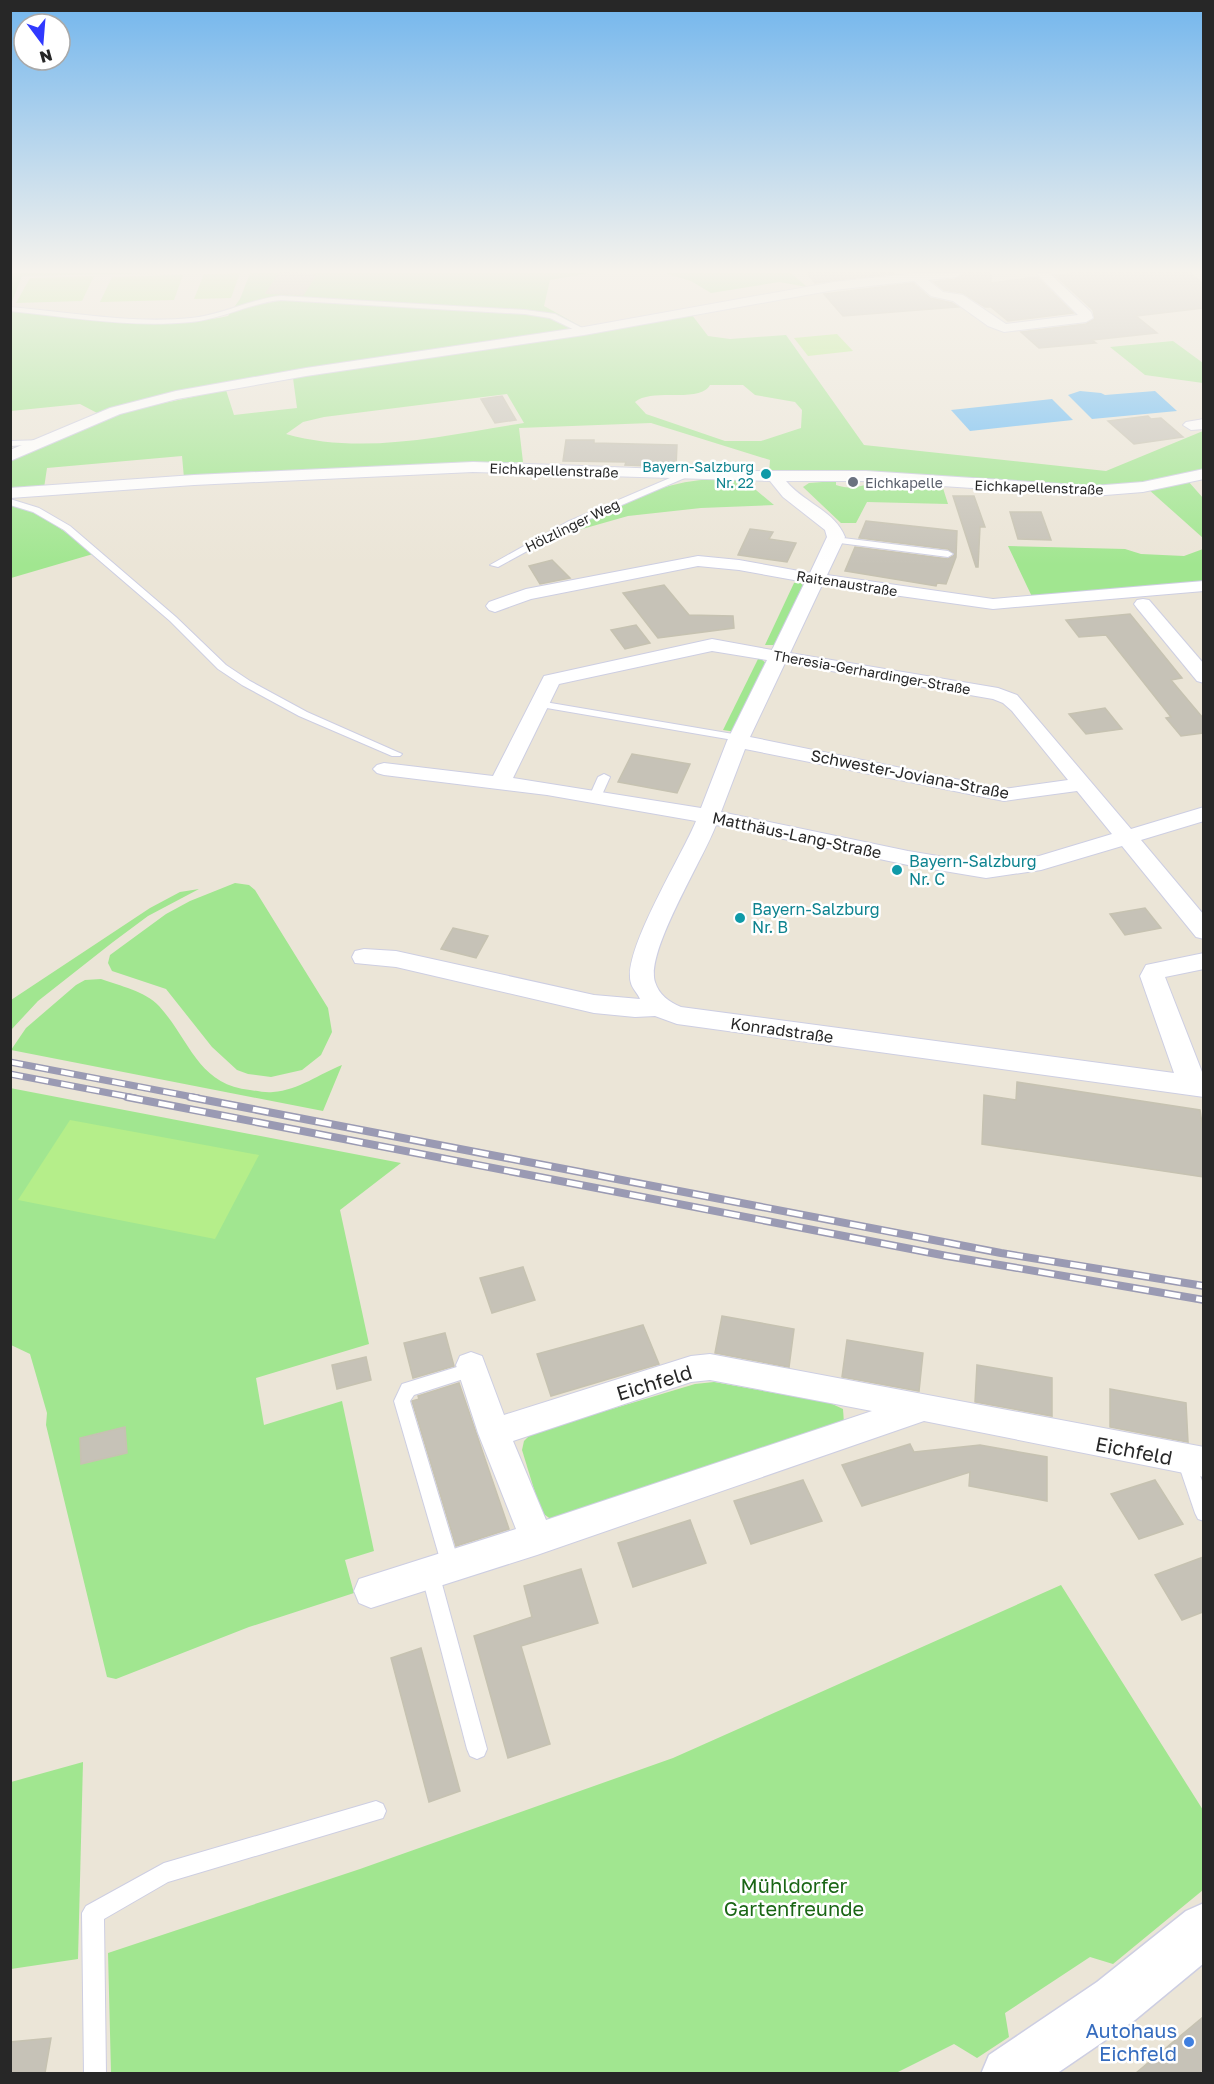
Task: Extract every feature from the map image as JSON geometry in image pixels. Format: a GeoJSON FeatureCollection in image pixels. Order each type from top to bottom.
{"type":"FeatureCollection","features":[{"type":"Feature","properties":{"kind":"street"},"geometry":{"type":"LineString","coordinates":[[10,456],[114,411],[176,395],[318,370]]}},
{"type":"Feature","properties":{"kind":"street","name":"Eichkapellenstraße"},"geometry":{"type":"LineString","coordinates":[[10,493],[194,480],[473,468],[540,468],[776,477],[866,476],[1009,487],[1105,490],[1143,487],[1203,474]]}},
{"type":"Feature","properties":{"kind":"street"},"geometry":{"type":"LineString","coordinates":[[658,1007],[643,983],[642,970],[647,946],[708,817],[738,739],[835,540],[835,532],[831,527],[783,488],[776,477]]}},
{"type":"Feature","properties":{"kind":"street","name":"Raitenaustraße"},"geometry":{"type":"LineString","coordinates":[[495,606],[526,594],[698,561],[739,565],[816,579],[993,604],[1203,586]]}},
{"type":"Feature","properties":{"kind":"street"},"geometry":{"type":"LineString","coordinates":[[1143,604],[1201,672]]}},
{"type":"Feature","properties":{"kind":"street","name":"Theresia-Gerhardinger-Straße"},"geometry":{"type":"LineString","coordinates":[[500,783],[551,680],[704,645],[777,655],[998,694],[1010,699],[1019,707],[1203,931]]}},
{"type":"Feature","properties":{"kind":"street","name":"Schwester-Joviana-Straße"},"geometry":{"type":"LineString","coordinates":[[738,739],[1004,795],[1083,784]]}},
{"type":"Feature","properties":{"kind":"street","name":"Matthäus-Lang-Straße"},"geometry":{"type":"LineString","coordinates":[[390,762],[500,783],[708,817],[980,871],[1007,870],[1041,863],[1203,814]]}},
{"type":"Feature","properties":{"kind":"street","name":"Konradstraße"},"geometry":{"type":"LineString","coordinates":[[364,957],[396,959],[594,1004],[635,1008],[658,1007],[677,1015],[1198,1087]]}},
{"type":"Feature","properties":{"kind":"street"},"geometry":{"type":"LineString","coordinates":[[1198,1087],[1152,976],[1155,971],[1203,961]]}},
{"type":"Feature","properties":{"kind":"street"},"geometry":{"type":"LineString","coordinates":[[472,1367],[494,1433],[537,1539]]}},
{"type":"Feature","properties":{"kind":"street","name":"Eichfeld"},"geometry":{"type":"LineString","coordinates":[[494,1433],[691,1369],[710,1367],[730,1369],[1195,1461]]}},
{"type":"Feature","properties":{"kind":"street","name":"Eichfeld"},"geometry":{"type":"LineString","coordinates":[[371,1591],[537,1539],[923,1408]]}},
{"type":"Feature","properties":{"kind":"street"},"geometry":{"type":"LineString","coordinates":[[1008,2073],[1116,2001],[1203,1929]]}},
{"type":"Feature","properties":{"kind":"lane"},"geometry":{"type":"LineString","coordinates":[[10,444],[46,442]]}},
{"type":"Feature","properties":{"kind":"lane","name":"Hölzlinger Weg"},"geometry":{"type":"LineString","coordinates":[[495,565],[580,519],[684,475]]}},
{"type":"Feature","properties":{"kind":"lane"},"geometry":{"type":"LineString","coordinates":[[10,502],[36,510],[67,528],[173,619],[222,667],[246,683],[390,762]]}},
{"type":"Feature","properties":{"kind":"lane"},"geometry":{"type":"LineString","coordinates":[[835,540],[948,554]]}},
{"type":"Feature","properties":{"kind":"lane"},"geometry":{"type":"LineString","coordinates":[[539,704],[738,739]]}},
{"type":"Feature","properties":{"kind":"lane"},"geometry":{"type":"LineString","coordinates":[[595,797],[604,777]]}},
{"type":"Feature","properties":{"kind":"lane"},"geometry":{"type":"LineString","coordinates":[[472,1367],[408,1389],[402,1401],[477,1749]]}},
{"type":"Feature","properties":{"kind":"lane"},"geometry":{"type":"LineString","coordinates":[[1195,1461],[1203,1514]]}},
{"type":"Feature","properties":{"kind":"lane"},"geometry":{"type":"LineString","coordinates":[[95,2073],[93,1913],[164,1873],[376,1810]]}},
{"type":"Feature","properties":{"kind":"green space"},"geometry":{"type":"Polygon","coordinates":[[[10,370],[305,370],[99,414],[80,404],[11,411],[10,370]]]}},
{"type":"Feature","properties":{"kind":"green space"},"geometry":{"type":"Polygon","coordinates":[[[342,370],[811,370],[864,445],[1106,471],[1203,431],[1203,470],[1128,485],[1078,487],[769,473],[770,460],[651,423],[519,428],[523,462],[184,478],[182,456],[47,468],[44,488],[11,491],[11,459],[126,411],[226,390],[234,415],[297,408],[293,378],[342,370]],[[710,385],[704,391],[696,394],[653,396],[635,402],[646,414],[725,441],[761,441],[801,428],[802,410],[795,402],[755,395],[743,385],[710,385]],[[507,394],[324,417],[303,422],[286,434],[315,440],[375,443],[435,438],[524,423],[507,394]]]}},
{"type":"Feature","properties":{"kind":"green space"},"geometry":{"type":"Polygon","coordinates":[[[1139,370],[1203,370],[1203,383],[1145,375],[1139,370]]]}},
{"type":"Feature","properties":{"kind":"green space"},"geometry":{"type":"Polygon","coordinates":[[[744,480],[774,505],[701,508],[628,516],[540,541],[602,510],[646,493],[690,481],[744,480]]]}},
{"type":"Feature","properties":{"kind":"green space"},"geometry":{"type":"Polygon","coordinates":[[[836,481],[836,485],[845,487],[871,484],[877,490],[893,481],[942,485],[948,504],[867,502],[856,523],[841,523],[803,487],[809,483],[836,481]]]}},
{"type":"Feature","properties":{"kind":"green space"},"geometry":{"type":"Polygon","coordinates":[[[1188,481],[1203,498],[1203,538],[1148,489],[1188,481]]]}},
{"type":"Feature","properties":{"kind":"green space"},"geometry":{"type":"Polygon","coordinates":[[[11,504],[54,524],[93,554],[11,578],[11,504]]]}},
{"type":"Feature","properties":{"kind":"green space"},"geometry":{"type":"Polygon","coordinates":[[[1008,546],[1125,549],[1141,554],[1184,556],[1203,549],[1203,591],[1035,603],[1008,546]]]}},
{"type":"Feature","properties":{"kind":"green space"},"geometry":{"type":"Polygon","coordinates":[[[799,582],[804,586],[776,645],[765,645],[794,583],[799,582]]]}},
{"type":"Feature","properties":{"kind":"green space"},"geometry":{"type":"Polygon","coordinates":[[[759,657],[767,664],[736,732],[723,730],[759,657]]]}},
{"type":"Feature","properties":{"kind":"green space"},"geometry":{"type":"Polygon","coordinates":[[[235,883],[249,885],[255,890],[328,1008],[332,1032],[321,1055],[302,1070],[271,1077],[237,1070],[212,1047],[166,989],[112,971],[108,963],[110,955],[166,914],[190,901],[235,883]]]}},
{"type":"Feature","properties":{"kind":"green space"},"geometry":{"type":"Polygon","coordinates":[[[199,889],[148,916],[113,942],[38,1001],[11,1030],[11,1000],[150,908],[180,892],[199,889]]]}},
{"type":"Feature","properties":{"kind":"green space"},"geometry":{"type":"Polygon","coordinates":[[[101,979],[147,996],[170,1019],[207,1070],[218,1080],[232,1086],[265,1092],[282,1091],[342,1065],[323,1111],[11,1050],[26,1028],[76,985],[85,980],[101,979]]]}},
{"type":"Feature","properties":{"kind":"green space"},"geometry":{"type":"Polygon","coordinates":[[[10,1088],[401,1163],[340,1210],[369,1344],[256,1378],[264,1425],[342,1401],[374,1551],[345,1560],[354,1593],[249,1627],[116,1679],[107,1677],[46,1425],[47,1413],[30,1354],[11,1345],[10,1088]]]}},
{"type":"Feature","properties":{"kind":"green space"},"geometry":{"type":"Polygon","coordinates":[[[70,1120],[259,1155],[215,1239],[18,1200],[70,1120]]]}},
{"type":"Feature","properties":{"kind":"green space"},"geometry":{"type":"Polygon","coordinates":[[[714,1382],[830,1403],[843,1409],[844,1423],[552,1520],[541,1512],[522,1450],[524,1441],[532,1433],[695,1384],[714,1382]]]}},
{"type":"Feature","properties":{"kind":"green space","name":"Mühldorfer Gartenfreunde"},"geometry":{"type":"Polygon","coordinates":[[[1061,1585],[1203,1810],[1203,1890],[1113,1964],[1090,1957],[1005,2013],[1009,2037],[977,2058],[954,2044],[894,2074],[111,2073],[108,1953],[360,1869],[673,1758],[1061,1585]]]}},
{"type":"Feature","properties":{"kind":"green space"},"geometry":{"type":"Polygon","coordinates":[[[83,1762],[78,1959],[11,1969],[11,1782],[83,1762]]]}},
{"type":"Feature","properties":{"kind":"water"},"geometry":{"type":"Polygon","coordinates":[[[1080,391],[1105,395],[1155,391],[1177,411],[1092,419],[1068,395],[1080,391]]]}},
{"type":"Feature","properties":{"kind":"water"},"geometry":{"type":"Polygon","coordinates":[[[1052,399],[1073,420],[970,431],[951,410],[1052,399]]]}},
{"type":"Feature","properties":{"kind":"building"},"geometry":{"type":"Polygon","coordinates":[[[502,396],[516,420],[495,423],[481,399],[502,396]]]}},
{"type":"Feature","properties":{"kind":"building"},"geometry":{"type":"Polygon","coordinates":[[[1148,416],[1151,419],[1161,418],[1183,437],[1134,444],[1108,421],[1148,416]]]}},
{"type":"Feature","properties":{"kind":"building"},"geometry":{"type":"Polygon","coordinates":[[[566,440],[677,445],[676,467],[625,465],[626,462],[563,461],[566,440]]]}},
{"type":"Feature","properties":{"kind":"building"},"geometry":{"type":"Polygon","coordinates":[[[953,496],[974,496],[985,527],[980,527],[978,567],[976,567],[953,496]]]}},
{"type":"Feature","properties":{"kind":"building"},"geometry":{"type":"Polygon","coordinates":[[[1010,512],[1041,512],[1051,540],[1018,539],[1010,512]]]}},
{"type":"Feature","properties":{"kind":"building"},"geometry":{"type":"Polygon","coordinates":[[[866,521],[957,531],[956,557],[946,584],[937,583],[936,586],[845,571],[855,547],[948,559],[955,555],[948,549],[859,538],[866,521]]]}},
{"type":"Feature","properties":{"kind":"building"},"geometry":{"type":"Polygon","coordinates":[[[750,529],[773,532],[769,539],[796,543],[787,562],[738,555],[750,529]]]}},
{"type":"Feature","properties":{"kind":"building"},"geometry":{"type":"Polygon","coordinates":[[[552,560],[570,578],[540,584],[529,566],[552,560]]]}},
{"type":"Feature","properties":{"kind":"building"},"geometry":{"type":"Polygon","coordinates":[[[664,585],[689,615],[733,616],[734,628],[658,638],[623,593],[664,585]]]}},
{"type":"Feature","properties":{"kind":"building"},"geometry":{"type":"Polygon","coordinates":[[[1130,614],[1182,678],[1171,680],[1203,718],[1203,733],[1181,736],[1166,718],[1171,717],[1106,635],[1079,637],[1066,620],[1130,614]]]}},
{"type":"Feature","properties":{"kind":"building"},"geometry":{"type":"Polygon","coordinates":[[[636,625],[650,643],[625,649],[611,630],[636,625]]]}},
{"type":"Feature","properties":{"kind":"building"},"geometry":{"type":"Polygon","coordinates":[[[1105,708],[1122,729],[1086,734],[1069,714],[1105,708]]]}},
{"type":"Feature","properties":{"kind":"building"},"geometry":{"type":"Polygon","coordinates":[[[632,754],[690,764],[677,793],[618,782],[632,754]]]}},
{"type":"Feature","properties":{"kind":"building"},"geometry":{"type":"Polygon","coordinates":[[[1145,908],[1161,928],[1125,935],[1110,914],[1145,908]]]}},
{"type":"Feature","properties":{"kind":"building"},"geometry":{"type":"Polygon","coordinates":[[[453,928],[488,936],[476,958],[441,949],[453,928]]]}},
{"type":"Feature","properties":{"kind":"building"},"geometry":{"type":"Polygon","coordinates":[[[1017,1082],[1200,1110],[1203,1130],[1203,1177],[982,1144],[984,1095],[1016,1100],[1017,1082]]]}},
{"type":"Feature","properties":{"kind":"building"},"geometry":{"type":"Polygon","coordinates":[[[523,1267],[535,1300],[492,1313],[480,1278],[523,1267]]]}},
{"type":"Feature","properties":{"kind":"building"},"geometry":{"type":"Polygon","coordinates":[[[722,1316],[794,1329],[789,1367],[715,1353],[722,1316]]]}},
{"type":"Feature","properties":{"kind":"building"},"geometry":{"type":"Polygon","coordinates":[[[643,1325],[659,1364],[551,1396],[537,1354],[643,1325]]]}},
{"type":"Feature","properties":{"kind":"building"},"geometry":{"type":"Polygon","coordinates":[[[445,1333],[454,1366],[413,1378],[404,1343],[445,1333]]]}},
{"type":"Feature","properties":{"kind":"building"},"geometry":{"type":"Polygon","coordinates":[[[847,1340],[923,1353],[919,1391],[842,1377],[847,1340]]]}},
{"type":"Feature","properties":{"kind":"building"},"geometry":{"type":"Polygon","coordinates":[[[366,1357],[371,1380],[337,1389],[332,1365],[366,1357]]]}},
{"type":"Feature","properties":{"kind":"building"},"geometry":{"type":"Polygon","coordinates":[[[977,1365],[1052,1378],[1052,1416],[975,1402],[977,1365]]]}},
{"type":"Feature","properties":{"kind":"building"},"geometry":{"type":"Polygon","coordinates":[[[459,1383],[509,1529],[456,1546],[412,1401],[419,1399],[418,1396],[459,1383]]]}},
{"type":"Feature","properties":{"kind":"building"},"geometry":{"type":"Polygon","coordinates":[[[1110,1389],[1186,1403],[1188,1442],[1110,1427],[1110,1389]]]}},
{"type":"Feature","properties":{"kind":"building"},"geometry":{"type":"Polygon","coordinates":[[[125,1427],[127,1453],[81,1464],[80,1438],[125,1427]]]}},
{"type":"Feature","properties":{"kind":"building"},"geometry":{"type":"Polygon","coordinates":[[[910,1444],[914,1452],[980,1445],[1047,1457],[1047,1501],[969,1486],[970,1472],[862,1506],[842,1465],[910,1444]]]}},
{"type":"Feature","properties":{"kind":"building"},"geometry":{"type":"Polygon","coordinates":[[[803,1480],[822,1521],[751,1544],[734,1501],[803,1480]]]}},
{"type":"Feature","properties":{"kind":"building"},"geometry":{"type":"Polygon","coordinates":[[[1155,1480],[1183,1524],[1139,1539],[1111,1494],[1155,1480]]]}},
{"type":"Feature","properties":{"kind":"building"},"geometry":{"type":"Polygon","coordinates":[[[690,1520],[706,1563],[633,1587],[618,1543],[690,1520]]]}},
{"type":"Feature","properties":{"kind":"building"},"geometry":{"type":"Polygon","coordinates":[[[1203,1557],[1203,1612],[1182,1620],[1155,1575],[1203,1557]]]}},
{"type":"Feature","properties":{"kind":"building"},"geometry":{"type":"Polygon","coordinates":[[[581,1569],[598,1623],[521,1646],[550,1744],[508,1758],[474,1636],[532,1617],[524,1586],[581,1569]]]}},
{"type":"Feature","properties":{"kind":"building"},"geometry":{"type":"Polygon","coordinates":[[[421,1648],[460,1791],[429,1802],[391,1658],[421,1648]]]}},
{"type":"Feature","properties":{"kind":"building","name":"Autohaus Eichfeld"},"geometry":{"type":"Polygon","coordinates":[[[1203,2017],[1203,2073],[1136,2073],[1203,2017]]]}},
{"type":"Feature","properties":{"kind":"building"},"geometry":{"type":"Polygon","coordinates":[[[51,2038],[45,2073],[10,2073],[10,2042],[51,2038]]]}},
{"type":"Feature","properties":{"kind":"railway"},"geometry":{"type":"LineString","coordinates":[[10,1062],[198,1098]]}},
{"type":"Feature","properties":{"kind":"railway"},"geometry":{"type":"LineString","coordinates":[[10,1074],[135,1098]]}},
{"type":"Feature","properties":{"kind":"railway"},"geometry":{"type":"LineString","coordinates":[[127,1097],[947,1256],[1204,1300]]}},
{"type":"Feature","properties":{"kind":"railway"},"geometry":{"type":"LineString","coordinates":[[190,1097],[1001,1253],[1204,1286]]}},
{"type":"Feature","properties":{"kind":"place","name":"Bayern-Salzburg Nr. 22"},"geometry":{"type":"Point","coordinates":[766,474]}},
{"type":"Feature","properties":{"kind":"place","name":"Eichkapelle"},"geometry":{"type":"Point","coordinates":[853,482]}},
{"type":"Feature","properties":{"kind":"place","name":"Bayern-Salzburg Nr. C"},"geometry":{"type":"Point","coordinates":[897,870]}},
{"type":"Feature","properties":{"kind":"place","name":"Bayern-Salzburg Nr. B"},"geometry":{"type":"Point","coordinates":[740,918]}},
{"type":"Feature","properties":{"kind":"place","name":"Autohaus Eichfeld"},"geometry":{"type":"Point","coordinates":[1189,2042]}}]}
